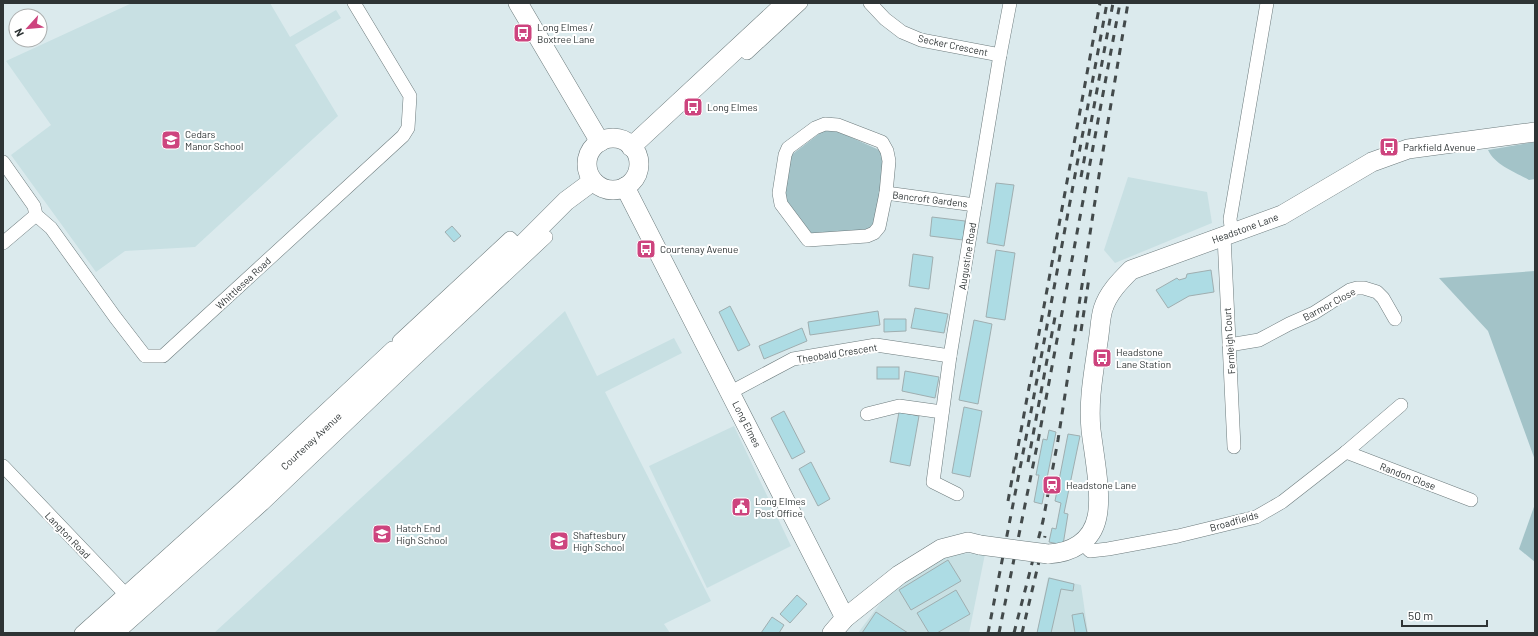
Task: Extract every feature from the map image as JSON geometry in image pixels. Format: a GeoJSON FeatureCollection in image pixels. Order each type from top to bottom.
{"type":"FeatureCollection","features":[{"type":"Feature","properties":{"kind":"street","name":"Whittlesea Road"},"geometry":{"type":"LineString","coordinates":[[3,162],[34,206],[36,215],[51,228],[145,356],[163,356],[403,136],[408,128],[410,96],[354,3]]}},
{"type":"Feature","properties":{"kind":"street"},"geometry":{"type":"LineString","coordinates":[[518,3],[600,142]]}},
{"type":"Feature","properties":{"kind":"street"},"geometry":{"type":"LineString","coordinates":[[750,45],[786,3]]}},
{"type":"Feature","properties":{"kind":"street"},"geometry":{"type":"LineString","coordinates":[[631,146],[801,3]]}},
{"type":"Feature","properties":{"kind":"street","name":"Secker Crescent"},"geometry":{"type":"LineString","coordinates":[[870,3],[885,19],[902,32],[921,40],[1000,55]]}},
{"type":"Feature","properties":{"kind":"street","name":"Augustine Road"},"geometry":{"type":"LineString","coordinates":[[957,494],[933,482],[950,356],[1010,3]]}},
{"type":"Feature","properties":{"kind":"street"},"geometry":{"type":"LineString","coordinates":[[1228,234],[1267,3]]}},
{"type":"Feature","properties":{"kind":"street","name":"Bancroft Gardens"},"geometry":{"type":"LineString","coordinates":[[825,124],[838,125],[882,142],[887,151],[889,161],[886,193],[879,227],[874,233],[867,236],[808,240],[781,204],[779,199],[785,155],[788,148],[815,128],[825,124]]}},
{"type":"Feature","properties":{"kind":"street","name":"Headstone Lane"},"geometry":{"type":"LineString","coordinates":[[832,633],[845,618],[899,575],[942,549],[968,542],[1048,554],[1070,551],[1082,543],[1091,533],[1097,519],[1099,503],[1090,408],[1103,308],[1115,285],[1131,270],[1282,215],[1372,162],[1408,149],[1535,132]]}},
{"type":"Feature","properties":{"kind":"street"},"geometry":{"type":"LineString","coordinates":[[606,139],[617,139],[626,142],[631,146],[638,157],[639,166],[634,178],[625,187],[617,190],[608,190],[600,187],[593,181],[589,174],[587,165],[588,157],[592,150],[600,142],[606,139]]}},
{"type":"Feature","properties":{"kind":"street","name":"Courtenay Avenue"},"geometry":{"type":"LineString","coordinates":[[105,633],[129,598],[240,490],[395,356],[523,251],[566,201],[593,181]]}},
{"type":"Feature","properties":{"kind":"street","name":"Long Elmes"},"geometry":{"type":"LineString","coordinates":[[625,187],[731,392],[845,618]]}},
{"type":"Feature","properties":{"kind":"street","name":"Bancroft Gardens"},"geometry":{"type":"LineString","coordinates":[[886,193],[975,205]]}},
{"type":"Feature","properties":{"kind":"street"},"geometry":{"type":"LineString","coordinates":[[3,243],[36,215]]}},
{"type":"Feature","properties":{"kind":"street","name":"Fernleigh Court"},"geometry":{"type":"LineString","coordinates":[[1228,234],[1234,447]]}},
{"type":"Feature","properties":{"kind":"street","name":"Courtenay Avenue"},"geometry":{"type":"LineString","coordinates":[[105,633],[259,499],[417,333],[523,251],[546,237]]}},
{"type":"Feature","properties":{"kind":"street","name":"Barmor Close"},"geometry":{"type":"LineString","coordinates":[[1230,345],[1259,340],[1314,313],[1350,290],[1357,288],[1364,288],[1377,292],[1383,298],[1395,319]]}},
{"type":"Feature","properties":{"kind":"street","name":"Theobald Crescent"},"geometry":{"type":"LineString","coordinates":[[731,392],[793,359],[876,345],[950,356]]}},
{"type":"Feature","properties":{"kind":"street","name":"Broadfields"},"geometry":{"type":"LineString","coordinates":[[1082,543],[1090,551],[1108,549],[1178,536],[1256,517],[1282,502],[1346,452],[1401,405]]}},
{"type":"Feature","properties":{"kind":"street"},"geometry":{"type":"LineString","coordinates":[[867,414],[899,406],[942,412]]}},
{"type":"Feature","properties":{"kind":"street","name":"Randon Close"},"geometry":{"type":"LineString","coordinates":[[1346,452],[1471,500]]}},
{"type":"Feature","properties":{"kind":"street","name":"Langton Road"},"geometry":{"type":"LineString","coordinates":[[3,466],[129,598]]}},
{"type":"Feature","properties":{"kind":"street","name":"Courtenay Avenue"},"geometry":{"type":"LineString","coordinates":[[81,633],[259,499]]}},
{"type":"Feature","properties":{"kind":"shaded area","name":"Cedars Manor School"},"geometry":{"type":"Polygon","coordinates":[[[132,3],[270,3],[290,37],[336,10],[341,18],[295,45],[338,116],[195,247],[125,251],[96,272],[11,155],[51,125],[6,61],[34,48],[48,48],[48,42],[132,3]]]}},
{"type":"Feature","properties":{"kind":"shaded area"},"geometry":{"type":"Polygon","coordinates":[[[828,127],[886,153],[874,229],[811,236],[784,201],[790,156],[828,127]]]}},
{"type":"Feature","properties":{"kind":"shaded area"},"geometry":{"type":"Polygon","coordinates":[[[1535,142],[1535,179],[1529,180],[1506,168],[1495,160],[1488,150],[1535,142]]]}},
{"type":"Feature","properties":{"kind":"shaded area"},"geometry":{"type":"Polygon","coordinates":[[[1128,177],[1207,192],[1212,223],[1115,263],[1104,250],[1128,177]]]}},
{"type":"Feature","properties":{"kind":"shaded area"},"geometry":{"type":"Polygon","coordinates":[[[1535,271],[1535,460],[1488,331],[1439,278],[1535,271]]]}},
{"type":"Feature","properties":{"kind":"shaded area"},"geometry":{"type":"Polygon","coordinates":[[[565,311],[597,376],[674,338],[682,353],[605,392],[711,601],[664,624],[670,633],[214,633],[565,311]]]}},
{"type":"Feature","properties":{"kind":"shaded area"},"geometry":{"type":"Polygon","coordinates":[[[734,426],[791,546],[707,588],[649,466],[734,426]]]}},
{"type":"Feature","properties":{"kind":"shaded area"},"geometry":{"type":"Polygon","coordinates":[[[1535,504],[1535,562],[1519,549],[1535,504]]]}},
{"type":"Feature","properties":{"kind":"shaded area"},"geometry":{"type":"Polygon","coordinates":[[[953,553],[985,554],[969,633],[858,633],[888,593],[953,553]]]}},
{"type":"Feature","properties":{"kind":"shaded area"},"geometry":{"type":"Polygon","coordinates":[[[1048,577],[1081,585],[1088,633],[1037,633],[1048,577]]]}},
{"type":"Feature","properties":{"kind":"building"},"geometry":{"type":"Polygon","coordinates":[[[996,183],[1014,185],[1004,246],[987,243],[996,183]]]}},
{"type":"Feature","properties":{"kind":"building"},"geometry":{"type":"Polygon","coordinates":[[[932,217],[965,221],[963,240],[930,236],[932,217]]]}},
{"type":"Feature","properties":{"kind":"building"},"geometry":{"type":"Polygon","coordinates":[[[452,226],[461,236],[454,242],[445,232],[452,226]]]}},
{"type":"Feature","properties":{"kind":"building"},"geometry":{"type":"Polygon","coordinates":[[[996,250],[1015,253],[1005,320],[986,317],[996,250]]]}},
{"type":"Feature","properties":{"kind":"building"},"geometry":{"type":"Polygon","coordinates":[[[913,254],[933,257],[929,289],[909,286],[913,254]]]}},
{"type":"Feature","properties":{"kind":"building"},"geometry":{"type":"Polygon","coordinates":[[[1211,270],[1214,292],[1189,296],[1168,308],[1156,290],[1177,278],[1179,280],[1186,278],[1187,274],[1211,270]]]}},
{"type":"Feature","properties":{"kind":"building"},"geometry":{"type":"Polygon","coordinates":[[[730,306],[750,345],[738,351],[719,312],[730,306]]]}},
{"type":"Feature","properties":{"kind":"building"},"geometry":{"type":"Polygon","coordinates":[[[915,308],[948,314],[944,333],[911,328],[915,308]]]}},
{"type":"Feature","properties":{"kind":"building"},"geometry":{"type":"Polygon","coordinates":[[[878,311],[880,325],[810,335],[808,322],[878,311]]]}},
{"type":"Feature","properties":{"kind":"building"},"geometry":{"type":"Polygon","coordinates":[[[884,319],[906,319],[906,331],[884,332],[884,319]]]}},
{"type":"Feature","properties":{"kind":"building"},"geometry":{"type":"Polygon","coordinates":[[[974,320],[992,324],[978,404],[959,400],[974,320]]]}},
{"type":"Feature","properties":{"kind":"building"},"geometry":{"type":"Polygon","coordinates":[[[802,328],[807,341],[764,359],[759,346],[802,328]]]}},
{"type":"Feature","properties":{"kind":"building"},"geometry":{"type":"Polygon","coordinates":[[[877,367],[899,367],[899,379],[877,379],[877,367]]]}},
{"type":"Feature","properties":{"kind":"building"},"geometry":{"type":"Polygon","coordinates":[[[905,371],[939,377],[935,398],[902,391],[905,371]]]}},
{"type":"Feature","properties":{"kind":"building"},"geometry":{"type":"Polygon","coordinates":[[[964,407],[982,411],[970,477],[952,473],[964,407]]]}},
{"type":"Feature","properties":{"kind":"building"},"geometry":{"type":"Polygon","coordinates":[[[784,411],[805,452],[792,459],[771,418],[784,411]]]}},
{"type":"Feature","properties":{"kind":"building"},"geometry":{"type":"Polygon","coordinates":[[[899,412],[919,416],[910,466],[890,462],[899,412]]]}},
{"type":"Feature","properties":{"kind":"building"},"geometry":{"type":"Polygon","coordinates":[[[1049,430],[1056,432],[1042,504],[1034,502],[1039,475],[1036,475],[1043,439],[1047,440],[1049,430]]]}},
{"type":"Feature","properties":{"kind":"building","name":"Headstone Lane"},"geometry":{"type":"Polygon","coordinates":[[[1068,434],[1080,436],[1064,513],[1068,514],[1063,545],[1049,542],[1052,528],[1056,529],[1061,503],[1055,501],[1068,434]]]}},
{"type":"Feature","properties":{"kind":"building"},"geometry":{"type":"Polygon","coordinates":[[[811,462],[830,499],[818,506],[799,469],[811,462]]]}},
{"type":"Feature","properties":{"kind":"building"},"geometry":{"type":"Polygon","coordinates":[[[948,560],[961,581],[911,610],[899,590],[948,560]]]}},
{"type":"Feature","properties":{"kind":"building"},"geometry":{"type":"Polygon","coordinates":[[[1049,578],[1074,584],[1073,591],[1061,589],[1051,633],[1037,633],[1049,578]]]}},
{"type":"Feature","properties":{"kind":"building"},"geometry":{"type":"Polygon","coordinates":[[[956,590],[970,614],[937,633],[929,633],[917,613],[956,590]]]}},
{"type":"Feature","properties":{"kind":"building"},"geometry":{"type":"Polygon","coordinates":[[[797,595],[807,604],[790,623],[780,614],[797,595]]]}},
{"type":"Feature","properties":{"kind":"building"},"geometry":{"type":"Polygon","coordinates":[[[876,612],[908,633],[862,633],[876,612]]]}},
{"type":"Feature","properties":{"kind":"building"},"geometry":{"type":"Polygon","coordinates":[[[1083,613],[1087,633],[1075,633],[1072,615],[1083,613]]]}},
{"type":"Feature","properties":{"kind":"building"},"geometry":{"type":"Polygon","coordinates":[[[772,617],[784,625],[779,633],[761,633],[772,617]]]}},
{"type":"Feature","properties":{"kind":"railway"},"geometry":{"type":"LineString","coordinates":[[1008,501],[1100,3]]}},
{"type":"Feature","properties":{"kind":"railway"},"geometry":{"type":"LineString","coordinates":[[988,633],[1107,3]]}},
{"type":"Feature","properties":{"kind":"railway"},"geometry":{"type":"LineString","coordinates":[[1081,177],[1113,3]]}},
{"type":"Feature","properties":{"kind":"railway"},"geometry":{"type":"LineString","coordinates":[[999,633],[1039,436],[1120,3]]}},
{"type":"Feature","properties":{"kind":"railway"},"geometry":{"type":"LineString","coordinates":[[1014,633],[1043,521],[1058,440],[1100,169],[1128,3]]}},
{"type":"Feature","properties":{"kind":"railway"},"geometry":{"type":"LineString","coordinates":[[1081,331],[1089,278]]}},
{"type":"Feature","properties":{"kind":"railway"},"geometry":{"type":"LineString","coordinates":[[1028,462],[1055,317]]}},
{"type":"Feature","properties":{"kind":"railway"},"geometry":{"type":"LineString","coordinates":[[1022,633],[1045,536]]}},
{"type":"Feature","properties":{"kind":"place","name":"Long Elmes / Boxtree Lane"},"geometry":{"type":"Point","coordinates":[523,33]}},
{"type":"Feature","properties":{"kind":"place","name":"Long Elmes"},"geometry":{"type":"Point","coordinates":[693,107]}},
{"type":"Feature","properties":{"kind":"place","name":"Cedars Manor School"},"geometry":{"type":"Point","coordinates":[171,140]}},
{"type":"Feature","properties":{"kind":"place","name":"Parkfield Avenue"},"geometry":{"type":"Point","coordinates":[1389,147]}},
{"type":"Feature","properties":{"kind":"place","name":"Courtenay Avenue"},"geometry":{"type":"Point","coordinates":[646,249]}},
{"type":"Feature","properties":{"kind":"place","name":"Headstone Lane Station"},"geometry":{"type":"Point","coordinates":[1102,358]}},
{"type":"Feature","properties":{"kind":"place","name":"Headstone Lane"},"geometry":{"type":"Point","coordinates":[1052,485]}},
{"type":"Feature","properties":{"kind":"place","name":"Long Elmes Post Office"},"geometry":{"type":"Point","coordinates":[741,507]}},
{"type":"Feature","properties":{"kind":"place","name":"Hatch End High School"},"geometry":{"type":"Point","coordinates":[382,534]}},
{"type":"Feature","properties":{"kind":"place","name":"Shaftesbury High School"},"geometry":{"type":"Point","coordinates":[559,541]}}]}
